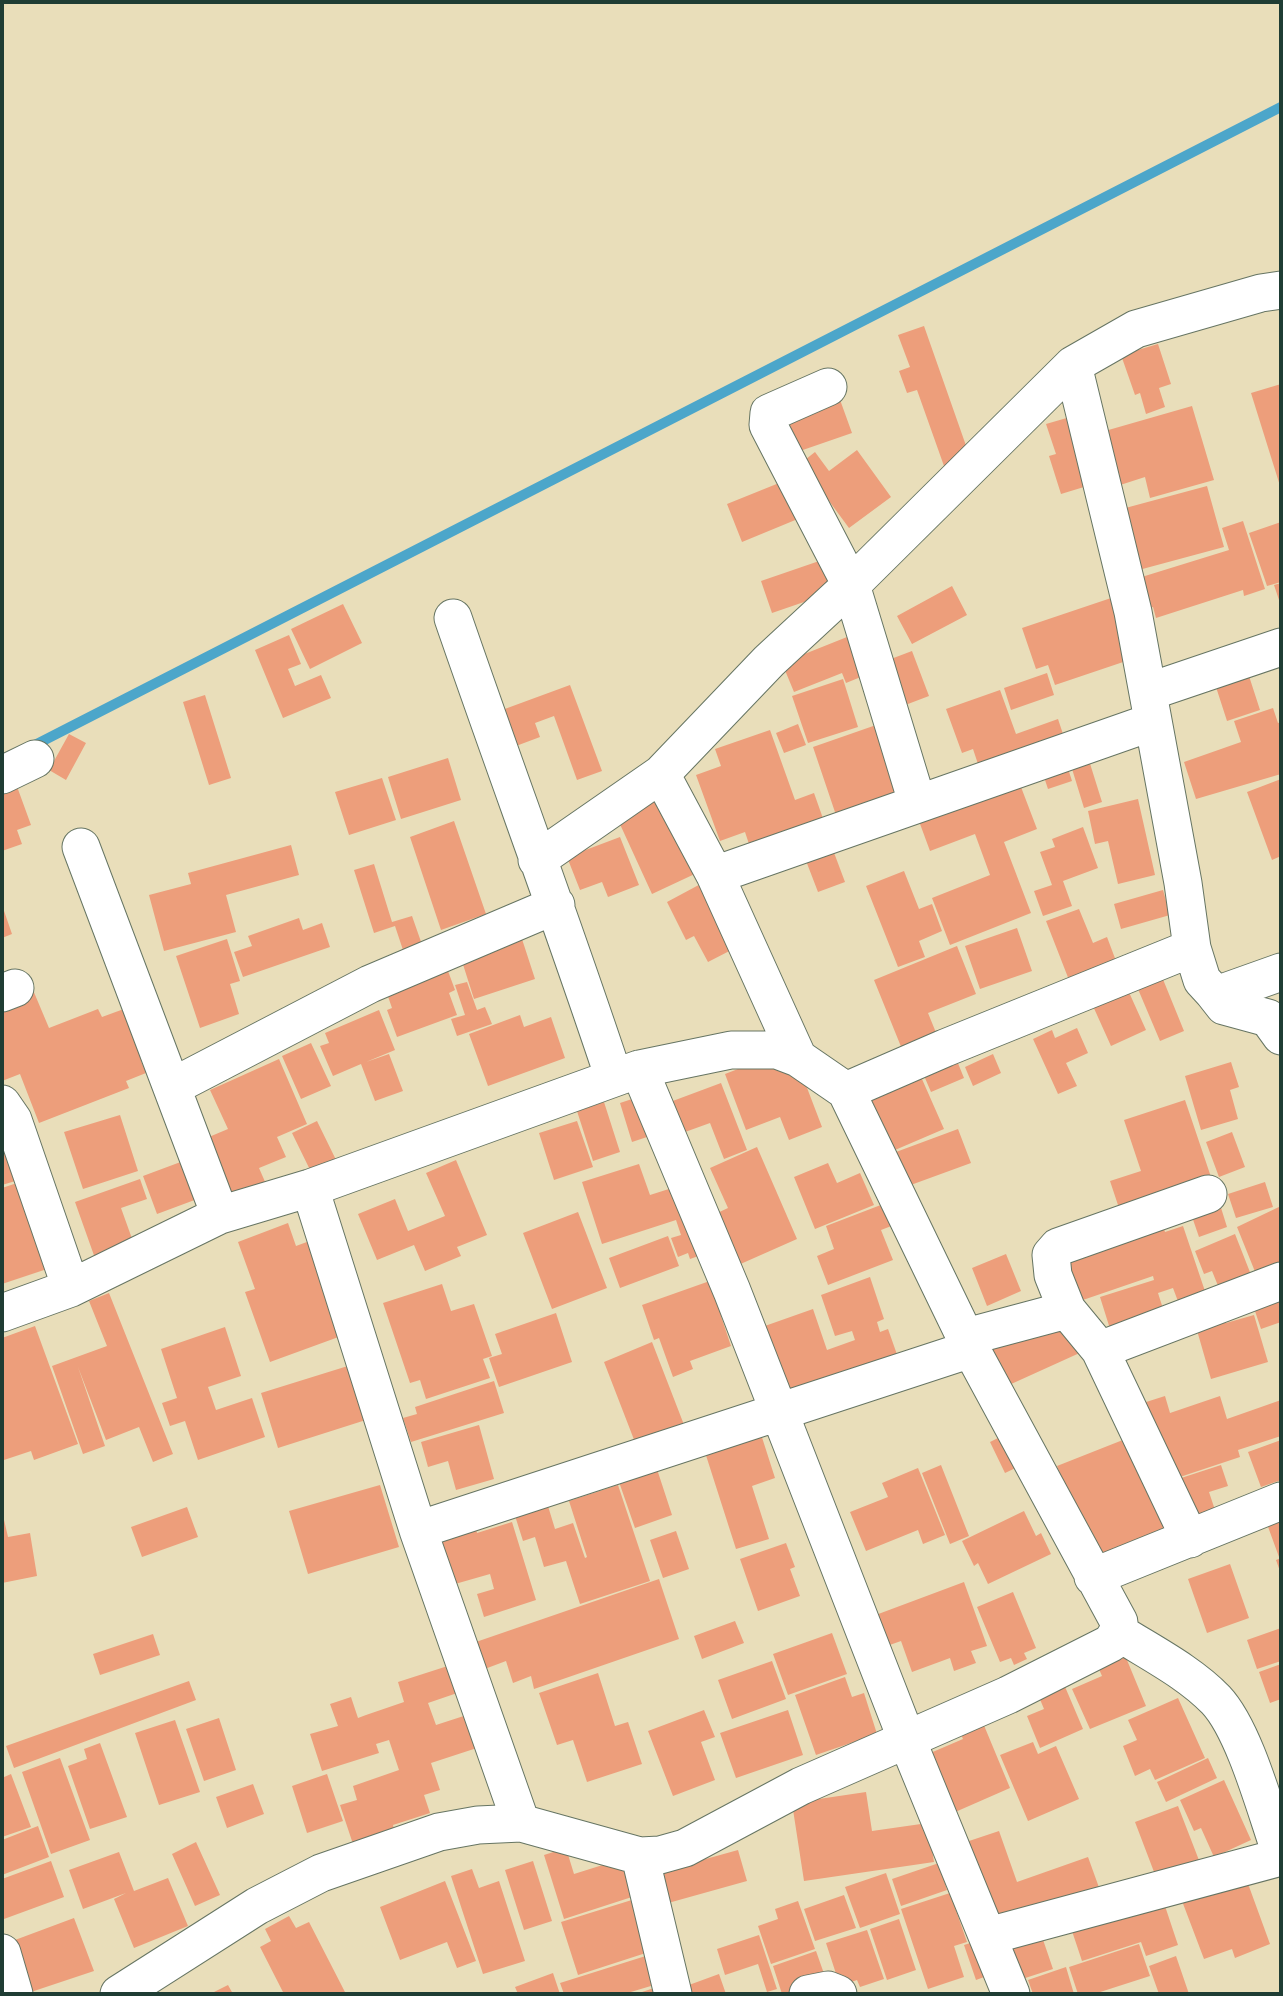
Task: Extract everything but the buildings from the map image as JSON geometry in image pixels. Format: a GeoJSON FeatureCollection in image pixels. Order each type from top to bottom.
{"type":"FeatureCollection","features":[{"type":"Feature","properties":{"kind":"street"},"geometry":{"type":"LineString","coordinates":[[537,860],[661,774],[769,662],[851,585],[948,485],[1073,365],[1136,329],[1261,292],[1281,290]]}},
{"type":"Feature","properties":{"kind":"street"},"geometry":{"type":"LineString","coordinates":[[1073,365],[1133,612],[1183,883],[1192,948],[1202,980],[1224,1006],[1268,1018],[1281,1036]]}},
{"type":"Feature","properties":{"kind":"street"},"geometry":{"type":"LineString","coordinates":[[828,387],[774,410],[767,418],[851,585],[917,802]]}},
{"type":"Feature","properties":{"kind":"street"},"geometry":{"type":"LineString","coordinates":[[453,618],[537,860],[627,1073],[732,1292],[907,1740],[1011,1994]]}},
{"type":"Feature","properties":{"kind":"street"},"geometry":{"type":"LineString","coordinates":[[715,875],[917,802],[1150,707],[1281,647]]}},
{"type":"Feature","properties":{"kind":"street"},"geometry":{"type":"LineString","coordinates":[[2,775],[35,759]]}},
{"type":"Feature","properties":{"kind":"street"},"geometry":{"type":"LineString","coordinates":[[661,774],[715,875],[798,1058]]}},
{"type":"Feature","properties":{"kind":"street"},"geometry":{"type":"LineString","coordinates":[[81,847],[220,1215]]}},
{"type":"Feature","properties":{"kind":"street"},"geometry":{"type":"LineString","coordinates":[[172,1087],[370,984],[556,905]]}},
{"type":"Feature","properties":{"kind":"street"},"geometry":{"type":"LineString","coordinates":[[846,1091],[1192,948]]}},
{"type":"Feature","properties":{"kind":"street"},"geometry":{"type":"LineString","coordinates":[[1213,992],[1232,991],[1281,972]]}},
{"type":"Feature","properties":{"kind":"street"},"geometry":{"type":"LineString","coordinates":[[2,1313],[71,1288],[220,1215],[310,1188],[627,1073],[731,1050],[777,1050],[798,1058],[846,1091],[968,1343],[1116,1615],[1118,1632],[1111,1643],[1007,1695],[801,1786],[685,1848],[660,1855],[640,1856],[521,1823],[478,1825],[439,1832],[321,1873],[257,1906],[119,1994]]}},
{"type":"Feature","properties":{"kind":"street"},"geometry":{"type":"LineString","coordinates":[[2,1104],[13,1120],[71,1288]]}},
{"type":"Feature","properties":{"kind":"street"},"geometry":{"type":"LineString","coordinates":[[310,1188],[418,1530],[521,1823]]}},
{"type":"Feature","properties":{"kind":"street"},"geometry":{"type":"LineString","coordinates":[[1190,1539],[1100,1350],[1067,1310],[1053,1275],[1051,1255],[1058,1247],[1208,1194]]}},
{"type":"Feature","properties":{"kind":"street"},"geometry":{"type":"LineString","coordinates":[[1100,1350],[1281,1281]]}},
{"type":"Feature","properties":{"kind":"street"},"geometry":{"type":"LineString","coordinates":[[418,1530],[779,1413],[968,1343],[1067,1310]]}},
{"type":"Feature","properties":{"kind":"street"},"geometry":{"type":"LineString","coordinates":[[1093,1577],[1281,1501]]}},
{"type":"Feature","properties":{"kind":"street"},"geometry":{"type":"LineString","coordinates":[[988,1936],[1281,1855],[1234,1728],[1217,1702],[1198,1684],[1118,1632]]}},
{"type":"Feature","properties":{"kind":"street"},"geometry":{"type":"LineString","coordinates":[[640,1856],[673,1994]]}},
{"type":"Feature","properties":{"kind":"street"},"geometry":{"type":"LineString","coordinates":[[2,1953],[14,1994]]}},
{"type":"Feature","properties":{"kind":"street"},"geometry":{"type":"LineString","coordinates":[[808,1994],[828,1990],[838,1994]]}},
{"type":"Feature","properties":{"kind":"waterway"},"geometry":{"type":"LineString","coordinates":[[29,748],[1281,107]]}}]}
